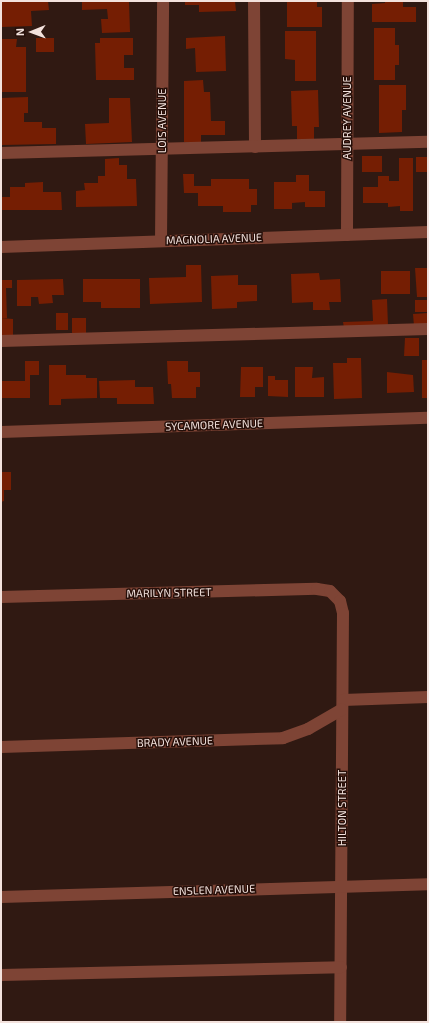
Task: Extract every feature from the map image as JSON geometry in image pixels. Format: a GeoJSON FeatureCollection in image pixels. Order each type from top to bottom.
{"type":"FeatureCollection","features":[{"type":"Feature","properties":{"kind":"street","name":"LOIS AVENUE"},"geometry":{"type":"LineString","coordinates":[[161,241],[163,1]]}},
{"type":"Feature","properties":{"kind":"street"},"geometry":{"type":"LineString","coordinates":[[254,1],[255,147]]}},
{"type":"Feature","properties":{"kind":"street","name":"AUDREY AVENUE"},"geometry":{"type":"LineString","coordinates":[[347,235],[348,1]]}},
{"type":"Feature","properties":{"kind":"street"},"geometry":{"type":"LineString","coordinates":[[1,153],[347,146],[428,142]]}},
{"type":"Feature","properties":{"kind":"street","name":"MAGNOLIA AVENUE"},"geometry":{"type":"LineString","coordinates":[[1,247],[428,232]]}},
{"type":"Feature","properties":{"kind":"street"},"geometry":{"type":"LineString","coordinates":[[1,340],[428,329]]}},
{"type":"Feature","properties":{"kind":"street","name":"SYCAMORE AVENUE"},"geometry":{"type":"LineString","coordinates":[[1,432],[428,418]]}},
{"type":"Feature","properties":{"kind":"street","name":"MARILYN STREET"},"geometry":{"type":"LineString","coordinates":[[1,597],[317,589],[325,590],[335,596]]}},
{"type":"Feature","properties":{"kind":"street","name":"HILTON STREET"},"geometry":{"type":"LineString","coordinates":[[335,596],[343,614],[340,1022]]}},
{"type":"Feature","properties":{"kind":"street","name":"BRADY AVENUE"},"geometry":{"type":"LineString","coordinates":[[1,748],[283,738],[308,729],[342,704],[428,698]]}},
{"type":"Feature","properties":{"kind":"street","name":"ENSLEN AVENUE"},"geometry":{"type":"LineString","coordinates":[[1,897],[428,884]]}},
{"type":"Feature","properties":{"kind":"street"},"geometry":{"type":"LineString","coordinates":[[1,975],[341,967]]}},
{"type":"Feature","properties":{"kind":"building"},"geometry":{"type":"Polygon","coordinates":[[[1,1],[48,1],[49,10],[31,11],[32,26],[2,27],[1,1]]]}},
{"type":"Feature","properties":{"kind":"building"},"geometry":{"type":"Polygon","coordinates":[[[82,1],[129,1],[130,32],[102,33],[101,19],[108,19],[107,9],[82,10],[82,1]]]}},
{"type":"Feature","properties":{"kind":"building"},"geometry":{"type":"Polygon","coordinates":[[[185,1],[235,1],[236,11],[199,12],[199,5],[185,5],[185,1]]]}},
{"type":"Feature","properties":{"kind":"building"},"geometry":{"type":"Polygon","coordinates":[[[287,1],[317,1],[317,7],[322,7],[322,27],[287,27],[287,1]]]}},
{"type":"Feature","properties":{"kind":"building"},"geometry":{"type":"Polygon","coordinates":[[[385,1],[403,1],[403,7],[416,7],[416,22],[372,22],[372,4],[385,3],[385,1]]]}},
{"type":"Feature","properties":{"kind":"building"},"geometry":{"type":"Polygon","coordinates":[[[374,28],[395,28],[395,45],[399,45],[399,65],[395,65],[395,80],[374,80],[374,28]]]}},
{"type":"Feature","properties":{"kind":"building"},"geometry":{"type":"Polygon","coordinates":[[[285,31],[316,31],[316,81],[295,81],[295,60],[285,59],[285,31]]]}},
{"type":"Feature","properties":{"kind":"building"},"geometry":{"type":"Polygon","coordinates":[[[225,36],[226,71],[196,72],[195,48],[186,49],[186,38],[225,36]]]}},
{"type":"Feature","properties":{"kind":"building"},"geometry":{"type":"Polygon","coordinates":[[[36,38],[54,38],[54,52],[36,52],[36,38]]]}},
{"type":"Feature","properties":{"kind":"building"},"geometry":{"type":"Polygon","coordinates":[[[100,38],[133,38],[133,55],[124,55],[124,68],[134,68],[134,80],[96,80],[95,43],[100,43],[100,38]]]}},
{"type":"Feature","properties":{"kind":"building"},"geometry":{"type":"Polygon","coordinates":[[[1,39],[17,39],[16,47],[26,47],[26,92],[1,92],[1,39]]]}},
{"type":"Feature","properties":{"kind":"building"},"geometry":{"type":"Polygon","coordinates":[[[203,80],[204,92],[210,92],[211,121],[225,121],[225,135],[201,135],[201,142],[184,142],[184,81],[203,80]]]}},
{"type":"Feature","properties":{"kind":"building"},"geometry":{"type":"Polygon","coordinates":[[[379,85],[406,85],[406,110],[402,110],[402,132],[379,133],[379,85]]]}},
{"type":"Feature","properties":{"kind":"building"},"geometry":{"type":"Polygon","coordinates":[[[318,90],[319,127],[314,127],[314,139],[297,139],[297,126],[292,126],[291,91],[318,90]]]}},
{"type":"Feature","properties":{"kind":"building"},"geometry":{"type":"Polygon","coordinates":[[[28,97],[28,113],[24,113],[24,122],[42,122],[42,128],[56,128],[56,144],[1,145],[1,98],[28,97]]]}},
{"type":"Feature","properties":{"kind":"building"},"geometry":{"type":"Polygon","coordinates":[[[109,98],[130,98],[132,142],[86,144],[85,124],[109,123],[109,98]]]}},
{"type":"Feature","properties":{"kind":"building"},"geometry":{"type":"Polygon","coordinates":[[[362,156],[382,156],[382,172],[362,172],[362,156]]]}},
{"type":"Feature","properties":{"kind":"building"},"geometry":{"type":"Polygon","coordinates":[[[416,157],[428,157],[428,172],[416,172],[416,157]]]}},
{"type":"Feature","properties":{"kind":"building"},"geometry":{"type":"Polygon","coordinates":[[[119,158],[119,165],[127,165],[127,179],[136,179],[137,206],[76,207],[76,191],[85,190],[84,183],[98,183],[98,176],[105,176],[105,159],[119,158]]]}},
{"type":"Feature","properties":{"kind":"building"},"geometry":{"type":"Polygon","coordinates":[[[399,158],[413,158],[413,211],[400,211],[400,206],[388,207],[388,203],[363,203],[363,187],[378,187],[378,176],[389,176],[389,181],[399,181],[399,158]]]}},
{"type":"Feature","properties":{"kind":"building"},"geometry":{"type":"Polygon","coordinates":[[[183,174],[194,174],[194,186],[211,186],[211,179],[249,179],[249,189],[257,189],[257,205],[251,205],[251,212],[223,212],[223,206],[198,206],[198,193],[184,193],[183,174]]]}},
{"type":"Feature","properties":{"kind":"building"},"geometry":{"type":"Polygon","coordinates":[[[296,175],[309,175],[309,191],[325,191],[325,207],[305,207],[305,202],[292,203],[292,209],[274,209],[274,182],[296,182],[296,175]]]}},
{"type":"Feature","properties":{"kind":"building"},"geometry":{"type":"Polygon","coordinates":[[[43,182],[43,192],[61,192],[62,210],[1,210],[1,197],[10,197],[10,187],[25,187],[25,183],[43,182]]]}},
{"type":"Feature","properties":{"kind":"building"},"geometry":{"type":"Polygon","coordinates":[[[186,265],[201,265],[202,302],[150,304],[149,278],[186,277],[186,265]]]}},
{"type":"Feature","properties":{"kind":"building"},"geometry":{"type":"Polygon","coordinates":[[[415,268],[428,268],[428,297],[417,297],[415,268]]]}},
{"type":"Feature","properties":{"kind":"building"},"geometry":{"type":"Polygon","coordinates":[[[381,271],[410,271],[410,294],[381,294],[381,271]]]}},
{"type":"Feature","properties":{"kind":"building"},"geometry":{"type":"Polygon","coordinates":[[[319,273],[320,280],[340,279],[341,302],[329,302],[330,310],[313,310],[313,302],[292,303],[291,274],[319,273]]]}},
{"type":"Feature","properties":{"kind":"building"},"geometry":{"type":"Polygon","coordinates":[[[238,275],[238,285],[257,285],[257,301],[237,302],[237,308],[212,309],[211,276],[238,275]]]}},
{"type":"Feature","properties":{"kind":"building"},"geometry":{"type":"Polygon","coordinates":[[[63,279],[64,295],[52,295],[53,303],[39,304],[38,297],[31,297],[31,306],[17,306],[17,280],[63,279]]]}},
{"type":"Feature","properties":{"kind":"building"},"geometry":{"type":"Polygon","coordinates":[[[83,279],[140,279],[140,308],[101,308],[101,302],[83,302],[83,279]]]}},
{"type":"Feature","properties":{"kind":"building"},"geometry":{"type":"Polygon","coordinates":[[[1,280],[12,280],[12,288],[6,288],[7,318],[1,318],[1,280]]]}},
{"type":"Feature","properties":{"kind":"building"},"geometry":{"type":"Polygon","coordinates":[[[387,299],[388,326],[344,328],[343,322],[373,321],[372,300],[387,299]]]}},
{"type":"Feature","properties":{"kind":"building"},"geometry":{"type":"Polygon","coordinates":[[[415,300],[427,300],[427,312],[415,312],[415,300]]]}},
{"type":"Feature","properties":{"kind":"building"},"geometry":{"type":"Polygon","coordinates":[[[56,313],[68,313],[68,330],[56,330],[56,313]]]}},
{"type":"Feature","properties":{"kind":"building"},"geometry":{"type":"Polygon","coordinates":[[[428,313],[428,326],[414,326],[413,314],[428,313]]]}},
{"type":"Feature","properties":{"kind":"building"},"geometry":{"type":"Polygon","coordinates":[[[1,318],[13,319],[13,338],[1,338],[1,318]]]}},
{"type":"Feature","properties":{"kind":"building"},"geometry":{"type":"Polygon","coordinates":[[[72,318],[86,318],[86,333],[72,334],[72,318]]]}},
{"type":"Feature","properties":{"kind":"building"},"geometry":{"type":"Polygon","coordinates":[[[405,338],[419,338],[419,356],[404,356],[405,338]]]}},
{"type":"Feature","properties":{"kind":"building"},"geometry":{"type":"Polygon","coordinates":[[[347,358],[361,358],[362,398],[334,399],[333,363],[347,363],[347,358]]]}},
{"type":"Feature","properties":{"kind":"building"},"geometry":{"type":"Polygon","coordinates":[[[422,360],[428,360],[428,398],[422,398],[422,360]]]}},
{"type":"Feature","properties":{"kind":"building"},"geometry":{"type":"Polygon","coordinates":[[[25,361],[39,361],[39,375],[30,375],[30,398],[1,398],[1,381],[25,381],[25,361]]]}},
{"type":"Feature","properties":{"kind":"building"},"geometry":{"type":"Polygon","coordinates":[[[167,361],[188,361],[188,372],[200,372],[200,387],[196,387],[196,398],[172,398],[171,384],[168,384],[167,361]]]}},
{"type":"Feature","properties":{"kind":"building"},"geometry":{"type":"Polygon","coordinates":[[[49,365],[66,365],[66,375],[86,375],[86,378],[97,378],[97,398],[61,399],[61,405],[49,405],[49,365]]]}},
{"type":"Feature","properties":{"kind":"building"},"geometry":{"type":"Polygon","coordinates":[[[241,367],[263,367],[263,387],[255,387],[255,397],[240,397],[241,367]]]}},
{"type":"Feature","properties":{"kind":"building"},"geometry":{"type":"Polygon","coordinates":[[[295,367],[313,367],[312,378],[324,377],[324,397],[295,397],[295,367]]]}},
{"type":"Feature","properties":{"kind":"building"},"geometry":{"type":"Polygon","coordinates":[[[387,372],[413,375],[414,392],[387,393],[387,372]]]}},
{"type":"Feature","properties":{"kind":"building"},"geometry":{"type":"Polygon","coordinates":[[[268,376],[275,376],[275,380],[288,380],[288,397],[268,396],[268,376]]]}},
{"type":"Feature","properties":{"kind":"building"},"geometry":{"type":"Polygon","coordinates":[[[135,380],[135,387],[153,387],[154,404],[117,404],[117,398],[100,398],[99,381],[135,380]]]}},
{"type":"Feature","properties":{"kind":"building"},"geometry":{"type":"Polygon","coordinates":[[[1,472],[11,472],[11,490],[4,490],[4,501],[1,502],[1,472]]]}}]}
